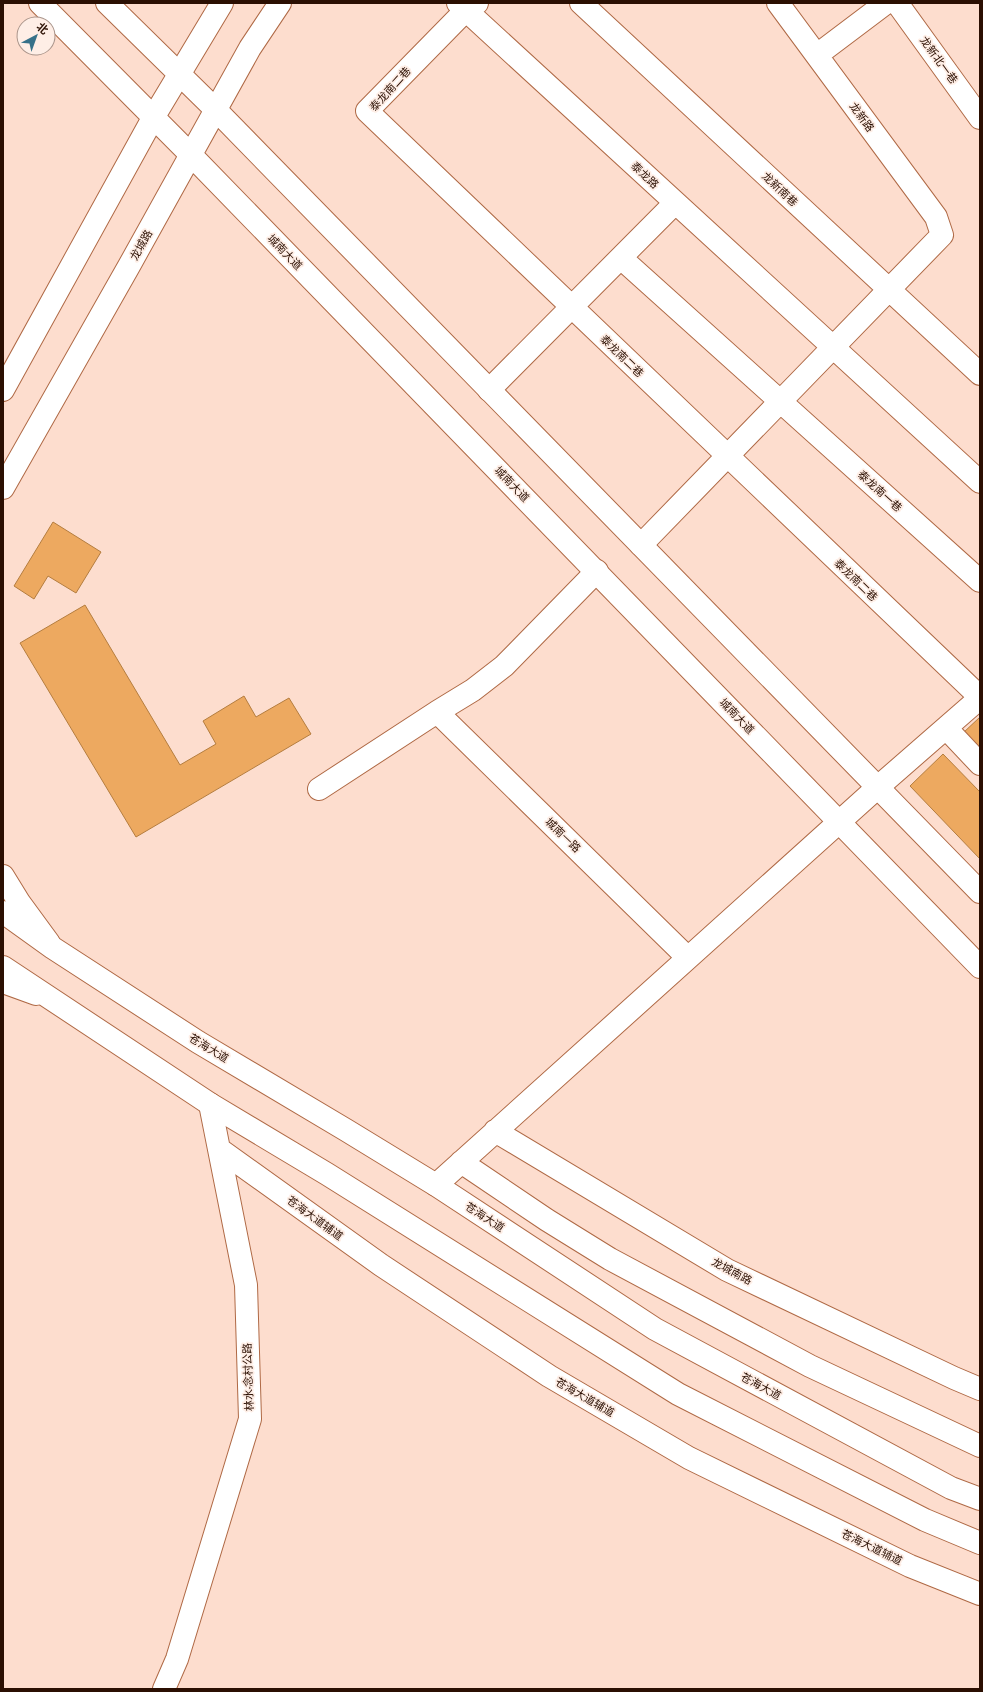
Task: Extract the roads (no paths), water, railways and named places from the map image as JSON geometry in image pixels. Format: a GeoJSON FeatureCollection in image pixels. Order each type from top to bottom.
{"type":"FeatureCollection","features":[{"type":"Feature","properties":{"kind":"main road","name":"城南大道"},"geometry":{"type":"LineString","coordinates":[[40,3],[191,154],[841,822],[980,967]]}},
{"type":"Feature","properties":{"kind":"main road"},"geometry":{"type":"LineString","coordinates":[[107,3],[216,110],[980,892]]}},
{"type":"Feature","properties":{"kind":"main road"},"geometry":{"type":"LineString","coordinates":[[3,390],[154,118],[222,3]]}},
{"type":"Feature","properties":{"kind":"main road","name":"龙城路"},"geometry":{"type":"LineString","coordinates":[[3,488],[250,48],[280,3]]}},
{"type":"Feature","properties":{"kind":"main road","name":"龙新南巷"},"geometry":{"type":"LineString","coordinates":[[582,3],[888,290],[980,374]]}},
{"type":"Feature","properties":{"kind":"main road","name":"龙新路"},"geometry":{"type":"LineString","coordinates":[[778,3],[936,217],[942,234],[888,290]]}},
{"type":"Feature","properties":{"kind":"main road"},"geometry":{"type":"LineString","coordinates":[[817,55],[886,3]]}},
{"type":"Feature","properties":{"kind":"main road","name":"龙新北一巷"},"geometry":{"type":"LineString","coordinates":[[897,3],[980,118]]}},
{"type":"Feature","properties":{"kind":"main road","name":"泰龙路"},"geometry":{"type":"LineString","coordinates":[[467,5],[675,203],[980,482]]}},
{"type":"Feature","properties":{"kind":"main road","name":"泰龙南二巷"},"geometry":{"type":"LineString","coordinates":[[467,5],[367,112],[980,697]]}},
{"type":"Feature","properties":{"kind":"main road"},"geometry":{"type":"LineString","coordinates":[[489,390],[675,203]]}},
{"type":"Feature","properties":{"kind":"main road","name":"泰龙南一巷"},"geometry":{"type":"LineString","coordinates":[[621,258],[980,581]]}},
{"type":"Feature","properties":{"kind":"main road"},"geometry":{"type":"LineString","coordinates":[[640,545],[888,290]]}},
{"type":"Feature","properties":{"kind":"main road"},"geometry":{"type":"LineString","coordinates":[[319,789],[473,690],[504,666],[597,571]]}},
{"type":"Feature","properties":{"kind":"main road"},"geometry":{"type":"LineString","coordinates":[[436,1185],[980,697]]}},
{"type":"Feature","properties":{"kind":"main road","name":"城南一路"},"geometry":{"type":"LineString","coordinates":[[437,712],[688,958]]}},
{"type":"Feature","properties":{"kind":"main road"},"geometry":{"type":"LineString","coordinates":[[946,728],[980,764]]}},
{"type":"Feature","properties":{"kind":"main road"},"geometry":{"type":"LineString","coordinates":[[3,876],[19,902],[53,948]]}},
{"type":"Feature","properties":{"kind":"main road","name":"苍海大道"},"geometry":{"type":"LineString","coordinates":[[3,912],[53,948],[198,1042],[436,1185],[655,1329],[951,1488],[980,1499]]}},
{"type":"Feature","properties":{"kind":"main road"},"geometry":{"type":"LineString","coordinates":[[3,966],[210,1104],[327,1174],[678,1394],[925,1520],[980,1543]]}},
{"type":"Feature","properties":{"kind":"main road"},"geometry":{"type":"LineString","coordinates":[[3,982],[58,1002]]}},
{"type":"Feature","properties":{"kind":"main road","name":"林水-念村公路"},"geometry":{"type":"LineString","coordinates":[[164,1689],[177,1659],[250,1419],[246,1285],[210,1104]]}},
{"type":"Feature","properties":{"kind":"main road","name":"龙城南路"},"geometry":{"type":"LineString","coordinates":[[495,1131],[726,1270],[980,1389]]}},
{"type":"Feature","properties":{"kind":"main road","name":"苍海大道辅道"},"geometry":{"type":"LineString","coordinates":[[219,1149],[381,1265],[549,1376],[689,1458],[910,1566],[980,1594]]}},
{"type":"Feature","properties":{"kind":"main road"},"geometry":{"type":"LineString","coordinates":[[461,1162],[547,1220],[610,1259],[810,1366],[980,1446]]}}]}
